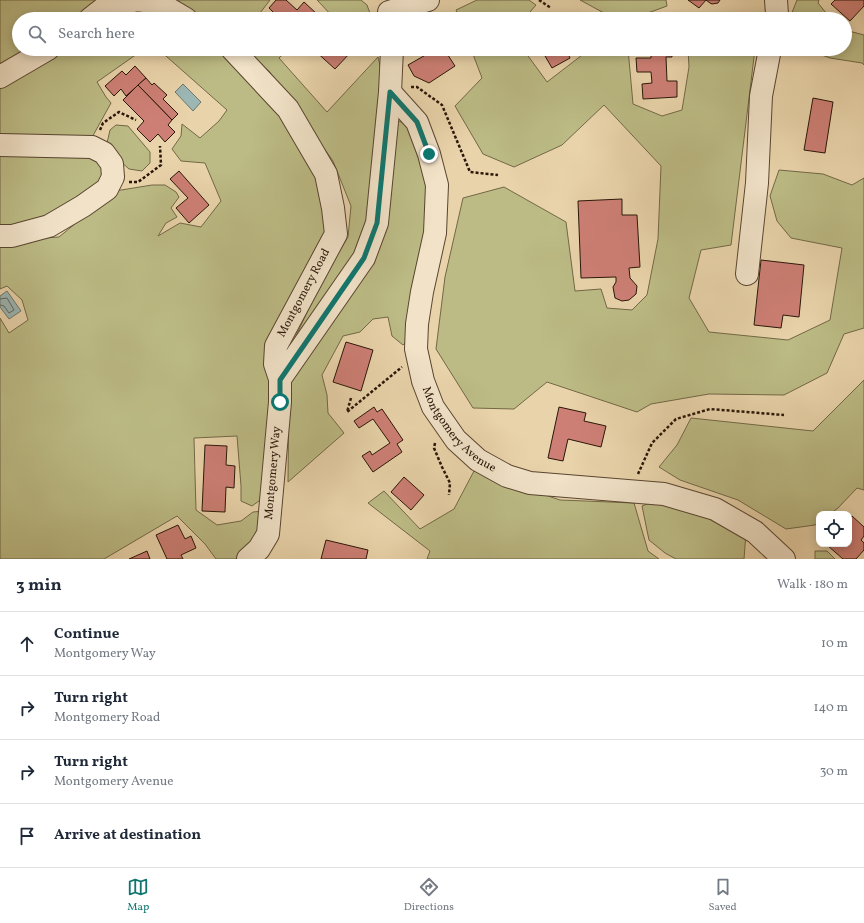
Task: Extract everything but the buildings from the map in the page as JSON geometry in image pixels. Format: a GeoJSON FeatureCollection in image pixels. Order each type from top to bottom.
{"type":"FeatureCollection","features":[{"type":"Feature","properties":{"kind":"street"},"geometry":{"type":"LineString","coordinates":[[99,12],[104,8],[136,0],[159,3],[174,12]]}},
{"type":"Feature","properties":{"kind":"street"},"geometry":{"type":"LineString","coordinates":[[385,10],[428,0]]}},
{"type":"Feature","properties":{"kind":"street"},"geometry":{"type":"LineString","coordinates":[[776,0],[777,12]]}},
{"type":"Feature","properties":{"kind":"street"},"geometry":{"type":"LineString","coordinates":[[0,77],[36,56]]}},
{"type":"Feature","properties":{"kind":"street","name":"Montgomery Road"},"geometry":{"type":"LineString","coordinates":[[239,56],[288,109],[326,174],[334,208],[336,234],[276,346],[275,364],[280,380]]}},
{"type":"Feature","properties":{"kind":"street","name":"Montgomery Road"},"geometry":{"type":"LineString","coordinates":[[280,380],[364,258],[377,223],[392,56]]}},
{"type":"Feature","properties":{"kind":"street"},"geometry":{"type":"LineString","coordinates":[[747,274],[757,183],[761,96],[769,56]]}},
{"type":"Feature","properties":{"kind":"street","name":"Montgomery Avenue"},"geometry":{"type":"LineString","coordinates":[[390,88],[417,122],[429,154],[437,185],[435,233],[422,292],[417,324],[416,349],[423,381],[433,407],[456,440],[478,460],[506,476],[530,483],[664,494],[715,509],[755,532],[784,559]]}},
{"type":"Feature","properties":{"kind":"street"},"geometry":{"type":"LineString","coordinates":[[0,145],[92,147],[104,153],[112,164],[113,177],[107,189],[83,206],[49,226],[12,236],[0,236]]}},
{"type":"Feature","properties":{"kind":"street","name":"Montgomery Way"},"geometry":{"type":"LineString","coordinates":[[248,559],[259,549],[268,534],[280,402],[280,380]]}},
{"type":"Feature","properties":{"kind":"path"},"geometry":{"type":"LineString","coordinates":[[540,0],[551,8]]}},
{"type":"Feature","properties":{"kind":"path"},"geometry":{"type":"LineString","coordinates":[[390,88],[417,87],[442,105],[470,172],[498,175]]}},
{"type":"Feature","properties":{"kind":"path"},"geometry":{"type":"LineString","coordinates":[[92,147],[103,123],[119,112],[136,120]]}},
{"type":"Feature","properties":{"kind":"path"},"geometry":{"type":"LineString","coordinates":[[111,182],[138,182],[161,165],[160,146]]}},
{"type":"Feature","properties":{"kind":"path"},"geometry":{"type":"LineString","coordinates":[[351,398],[348,412],[417,354]]}},
{"type":"Feature","properties":{"kind":"path"},"geometry":{"type":"LineString","coordinates":[[631,491],[652,443],[676,419],[710,409],[784,415]]}},
{"type":"Feature","properties":{"kind":"path"},"geometry":{"type":"LineString","coordinates":[[438,415],[434,448],[450,482],[449,495]]}},
{"type":"Feature","properties":{"kind":"shaded area"},"geometry":{"type":"Polygon","coordinates":[[[0,0],[105,0],[87,12],[12,12],[12,56],[21,56],[0,68],[0,0]]]}},
{"type":"Feature","properties":{"kind":"shaded area"},"geometry":{"type":"Polygon","coordinates":[[[177,0],[270,0],[261,12],[193,12],[177,0]]]}},
{"type":"Feature","properties":{"kind":"shaded area"},"geometry":{"type":"Polygon","coordinates":[[[317,0],[361,0],[367,5],[370,12],[328,12],[317,0]]]}},
{"type":"Feature","properties":{"kind":"shaded area"},"geometry":{"type":"Polygon","coordinates":[[[477,0],[529,0],[536,5],[530,12],[457,12],[456,10],[477,0]]]}},
{"type":"Feature","properties":{"kind":"shaded area"},"geometry":{"type":"Polygon","coordinates":[[[580,0],[666,0],[667,6],[651,12],[602,12],[580,0]]]}},
{"type":"Feature","properties":{"kind":"shaded area"},"geometry":{"type":"Polygon","coordinates":[[[797,0],[819,0],[818,3],[825,12],[792,12],[797,0]]]}},
{"type":"Feature","properties":{"kind":"shaded area"},"geometry":{"type":"Polygon","coordinates":[[[142,7],[152,12],[125,12],[142,7]]]}},
{"type":"Feature","properties":{"kind":"shaded area"},"geometry":{"type":"Polygon","coordinates":[[[852,32],[864,35],[864,65],[862,63],[824,56],[852,56],[852,32]]]}},
{"type":"Feature","properties":{"kind":"shaded area"},"geometry":{"type":"Polygon","coordinates":[[[47,56],[134,56],[97,82],[111,103],[90,141],[0,140],[0,84],[47,56]]]}},
{"type":"Feature","properties":{"kind":"shaded area"},"geometry":{"type":"Polygon","coordinates":[[[166,56],[228,56],[287,117],[319,180],[330,230],[265,350],[275,393],[266,496],[252,506],[241,501],[237,436],[194,438],[196,510],[217,525],[241,521],[253,512],[264,511],[260,532],[236,559],[216,559],[205,544],[177,516],[104,559],[0,559],[0,318],[9,333],[28,320],[22,300],[7,286],[0,289],[0,241],[59,237],[115,191],[152,185],[165,185],[176,192],[179,197],[171,208],[177,217],[166,223],[158,236],[180,223],[201,227],[221,201],[205,163],[181,161],[172,149],[181,136],[182,124],[200,138],[219,121],[227,110],[166,56]]]}},
{"type":"Feature","properties":{"kind":"shaded area"},"geometry":{"type":"Polygon","coordinates":[[[249,56],[281,56],[279,58],[327,112],[378,57],[385,85],[365,240],[288,353],[322,280],[348,237],[351,206],[333,161],[269,71],[249,56]]]}},
{"type":"Feature","properties":{"kind":"shaded area"},"geometry":{"type":"Polygon","coordinates":[[[474,56],[528,56],[547,82],[581,56],[629,56],[633,104],[662,116],[682,110],[689,67],[688,56],[754,56],[731,245],[701,250],[689,298],[709,332],[788,340],[830,320],[842,248],[791,238],[777,221],[770,196],[779,170],[823,174],[852,185],[864,178],[864,328],[844,334],[827,373],[784,395],[709,394],[651,404],[637,412],[547,382],[514,409],[473,408],[436,349],[445,277],[463,198],[504,187],[566,222],[575,291],[601,289],[607,308],[632,310],[647,295],[658,239],[661,166],[604,105],[562,145],[514,167],[483,154],[455,106],[482,78],[474,56]]]}},
{"type":"Feature","properties":{"kind":"shaded area"},"geometry":{"type":"Polygon","coordinates":[[[396,120],[411,126],[432,203],[410,338],[403,345],[392,336],[388,317],[373,319],[360,332],[343,336],[322,375],[327,395],[328,413],[344,433],[288,482],[289,381],[353,290],[396,120]]]}},
{"type":"Feature","properties":{"kind":"shaded area"},"geometry":{"type":"Polygon","coordinates":[[[116,125],[128,126],[150,152],[150,163],[142,171],[129,169],[120,161],[107,143],[110,130],[116,125]]]}},
{"type":"Feature","properties":{"kind":"shaded area"},"geometry":{"type":"Polygon","coordinates":[[[0,150],[94,157],[104,171],[97,184],[55,218],[0,227],[0,150]]]}},
{"type":"Feature","properties":{"kind":"shaded area"},"geometry":{"type":"Polygon","coordinates":[[[864,380],[864,490],[857,488],[834,511],[816,511],[815,525],[786,529],[738,500],[680,480],[659,467],[677,445],[691,418],[813,431],[864,380]]]}},
{"type":"Feature","properties":{"kind":"shaded area"},"geometry":{"type":"Polygon","coordinates":[[[474,471],[560,500],[634,503],[648,551],[659,559],[427,559],[430,551],[368,503],[384,491],[420,529],[454,509],[474,471]]]}},
{"type":"Feature","properties":{"kind":"shaded area"},"geometry":{"type":"Polygon","coordinates":[[[655,501],[699,512],[746,532],[744,559],[676,559],[665,553],[649,540],[642,506],[655,501]]]}},
{"type":"Feature","properties":{"kind":"shaded area"},"geometry":{"type":"Polygon","coordinates":[[[815,551],[827,551],[835,559],[815,559],[815,551]]]}},
{"type":"Feature","properties":{"kind":"water"},"geometry":{"type":"Polygon","coordinates":[[[183,84],[201,102],[193,111],[175,92],[183,84]]]}},
{"type":"Feature","properties":{"kind":"water"},"geometry":{"type":"Polygon","coordinates":[[[7,291],[21,311],[9,319],[0,307],[0,296],[7,291]]]}},
{"type":"Feature","properties":{"kind":"route"},"geometry":{"type":"LineString","coordinates":[[280,402],[280,380],[364,258],[377,223],[390,92],[417,122],[429,154]]}}]}
